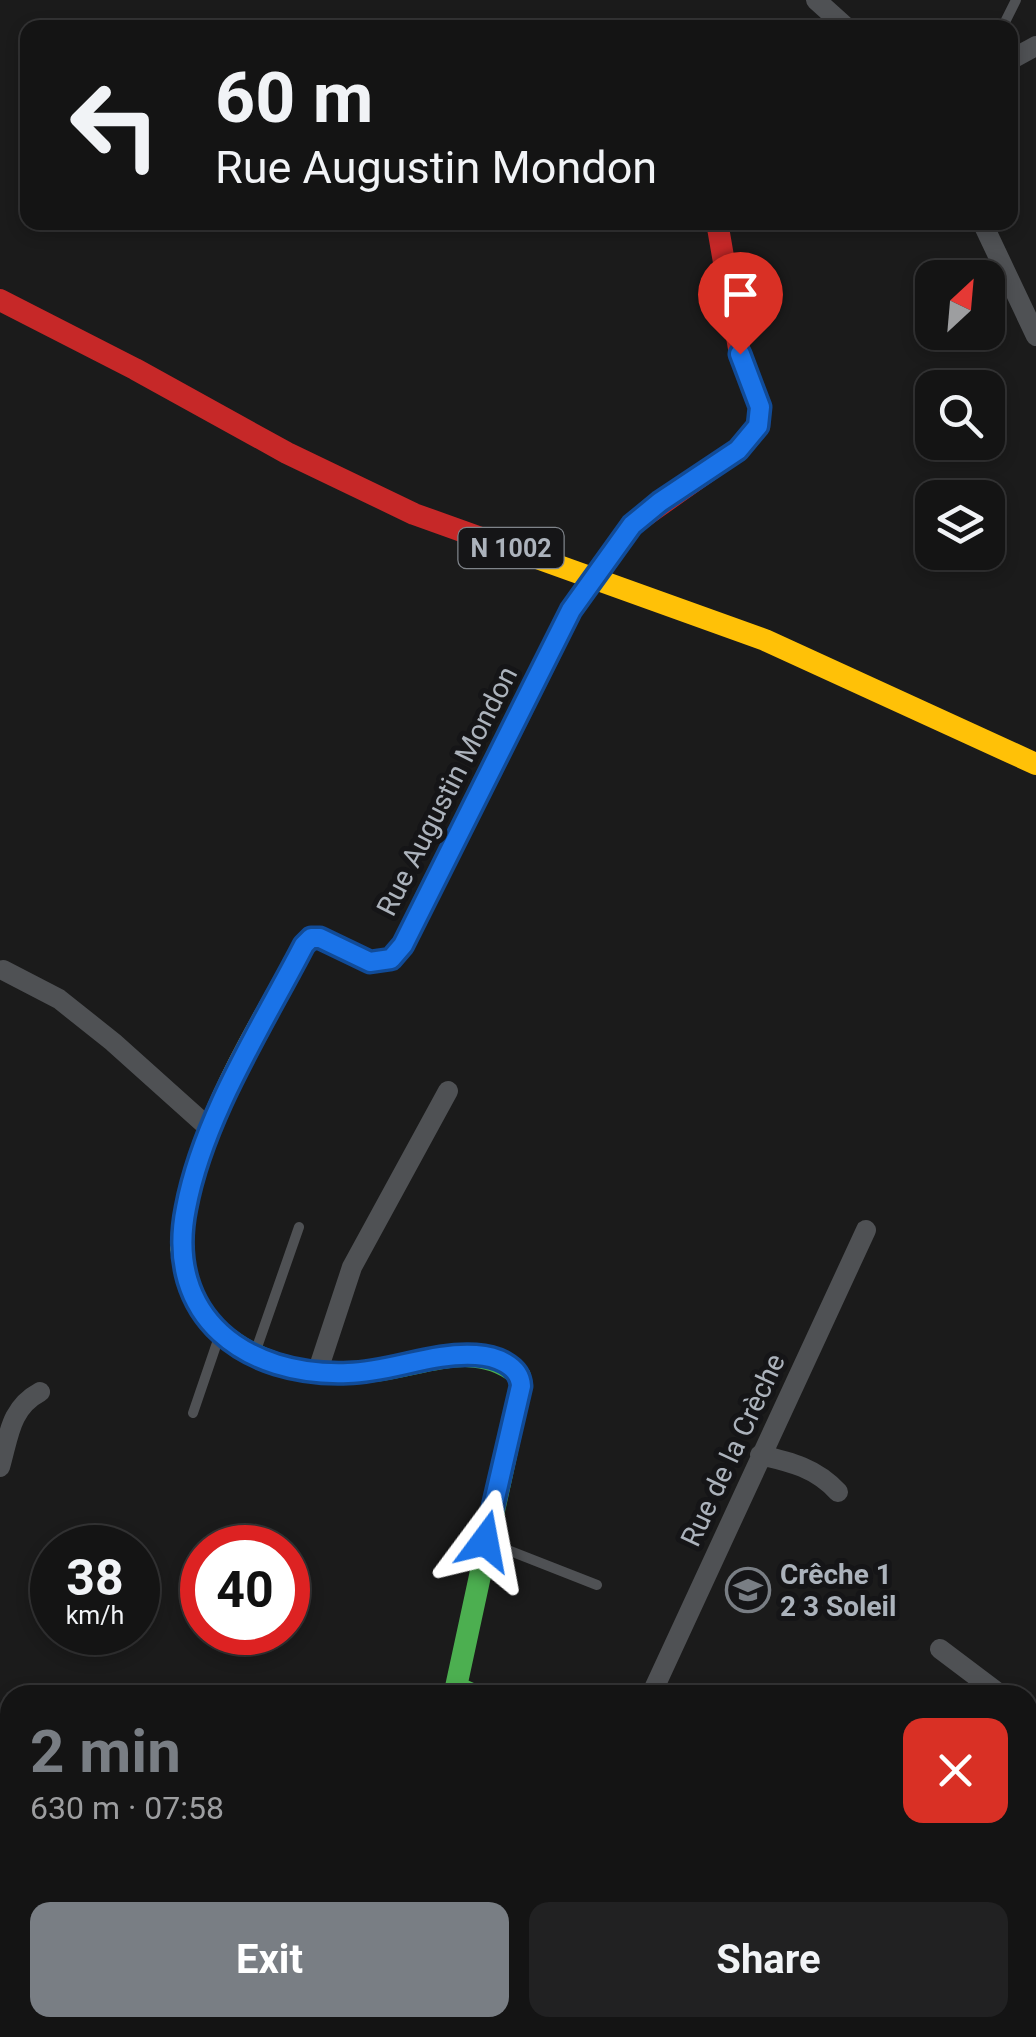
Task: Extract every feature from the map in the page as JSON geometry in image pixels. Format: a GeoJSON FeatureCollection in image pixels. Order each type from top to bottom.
{"type":"FeatureCollection","features":[{"type":"Feature","properties":{"kind":"street"},"geometry":{"type":"LineString","coordinates":[[816,0],[837,20]]}},
{"type":"Feature","properties":{"kind":"street","name":"Rue Augustin Mondon"},"geometry":{"type":"LineString","coordinates":[[456,1685],[520,1376],[499,1361],[476,1355],[443,1357],[391,1369],[318,1373],[254,1356],[220,1333],[201,1313],[184,1278],[182,1243],[190,1185],[210,1129],[304,945],[311,938],[320,938],[370,962],[391,959],[403,945],[571,610],[632,525],[738,450],[758,426],[760,407],[740,354],[718,230]]}},
{"type":"Feature","properties":{"kind":"street"},"geometry":{"type":"LineString","coordinates":[[986,230],[1036,336]]}},
{"type":"Feature","properties":{"kind":"street","name":"N 1002"},"geometry":{"type":"LineString","coordinates":[[0,300],[136,369],[287,453],[414,514],[765,640],[1036,764]]}},
{"type":"Feature","properties":{"kind":"street"},"geometry":{"type":"LineString","coordinates":[[2,970],[72,1010],[114,1042],[210,1129]]}},
{"type":"Feature","properties":{"kind":"street"},"geometry":{"type":"LineString","coordinates":[[318,1373],[352,1268],[448,1092]]}},
{"type":"Feature","properties":{"kind":"street","name":"Rue de la Crèche"},"geometry":{"type":"LineString","coordinates":[[656,1685],[866,1230]]}},
{"type":"Feature","properties":{"kind":"street"},"geometry":{"type":"LineString","coordinates":[[0,1467],[17,1413],[24,1401],[40,1392]]}},
{"type":"Feature","properties":{"kind":"street"},"geometry":{"type":"LineString","coordinates":[[760,1455],[797,1463],[824,1478],[838,1492]]}},
{"type":"Feature","properties":{"kind":"street"},"geometry":{"type":"LineString","coordinates":[[940,1649],[988,1685]]}},
{"type":"Feature","properties":{"kind":"lane"},"geometry":{"type":"LineString","coordinates":[[254,1356],[299,1227]]}},
{"type":"Feature","properties":{"kind":"lane"},"geometry":{"type":"LineString","coordinates":[[193,1413],[220,1333]]}},
{"type":"Feature","properties":{"kind":"lane"},"geometry":{"type":"LineString","coordinates":[[485,1541],[597,1585]]}},
{"type":"Feature","properties":{"kind":"traffic: fast"},"geometry":{"type":"LineString","coordinates":[[181,1247],[187,1279],[205,1316],[241,1347],[272,1362],[306,1370],[357,1373],[468,1356],[486,1358],[520,1376],[456,1685]]}},
{"type":"Feature","properties":{"kind":"traffic: slow"},"geometry":{"type":"LineString","coordinates":[[534,557],[765,640],[1036,764]]}},
{"type":"Feature","properties":{"kind":"traffic: slow"},"geometry":{"type":"LineString","coordinates":[[181,1247],[186,1207],[210,1128],[245,1053],[304,945],[311,938],[320,938],[370,962],[391,959],[403,945],[467,817]]}},
{"type":"Feature","properties":{"kind":"traffic: jam"},"geometry":{"type":"LineString","coordinates":[[467,817],[571,610],[632,525],[738,450],[759,426],[760,407],[740,354],[718,230]]}},
{"type":"Feature","properties":{"kind":"traffic: jam"},"geometry":{"type":"LineString","coordinates":[[0,300],[287,453],[414,514],[534,557]]}},
{"type":"Feature","properties":{"kind":"place","name":"Crêche 1 2 3 Soleil"},"geometry":{"type":"Point","coordinates":[748,1590]}},
{"type":"Feature","properties":{"kind":"route"},"geometry":{"type":"LineString","coordinates":[[485,1541],[521,1386],[516,1370],[476,1355],[443,1357],[391,1369],[308,1373],[254,1356],[220,1333],[201,1313],[184,1278],[182,1243],[190,1185],[210,1129],[304,945],[311,938],[320,938],[370,962],[391,959],[403,945],[571,610],[632,525],[738,450],[758,426],[760,407],[740,354]]}}]}
